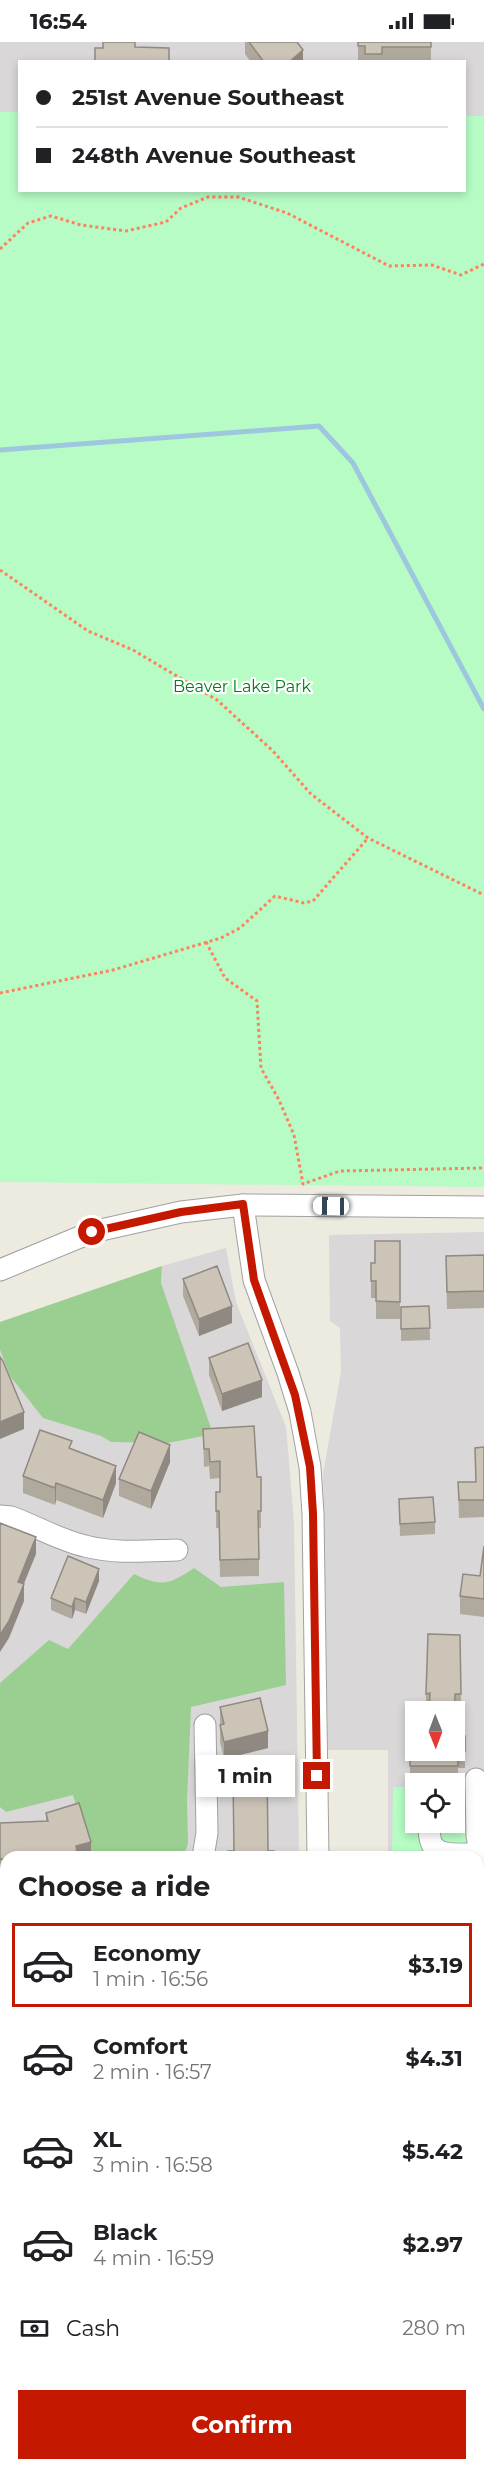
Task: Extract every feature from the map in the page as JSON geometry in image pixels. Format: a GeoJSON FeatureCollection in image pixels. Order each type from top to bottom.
{"type":"FeatureCollection","features":[{"type":"Feature","properties":{"kind":"street"},"geometry":{"type":"LineString","coordinates":[[243,1204],[254,1280],[295,1395],[310,1467],[313,1523],[318,1851]]}},
{"type":"Feature","properties":{"kind":"street"},"geometry":{"type":"LineString","coordinates":[[0,1270],[92,1232],[181,1212],[243,1204],[484,1207]]}},
{"type":"Feature","properties":{"kind":"street"},"geometry":{"type":"LineString","coordinates":[[0,1516],[11,1517],[82,1546],[102,1550],[128,1552],[177,1550]]}},
{"type":"Feature","properties":{"kind":"street"},"geometry":{"type":"LineString","coordinates":[[204,1851],[207,1833],[205,1725]]}},
{"type":"Feature","properties":{"kind":"street"},"geometry":{"type":"LineString","coordinates":[[476,1779],[477,1836],[480,1851]]}},
{"type":"Feature","properties":{"kind":"street"},"geometry":{"type":"LineString","coordinates":[[430,1833],[432,1845],[442,1851]]}},
{"type":"Feature","properties":{"kind":"path"},"geometry":{"type":"LineString","coordinates":[[0,249],[28,223],[51,216],[81,225],[126,231],[166,222],[181,208],[208,197],[238,197],[287,213],[389,266],[432,265],[461,275],[484,264]]}},
{"type":"Feature","properties":{"kind":"path"},"geometry":{"type":"LineString","coordinates":[[0,570],[88,631],[133,650],[217,700],[273,751],[311,794],[368,838],[484,895]]}},
{"type":"Feature","properties":{"kind":"path"},"geometry":{"type":"LineString","coordinates":[[0,993],[113,970],[221,938],[240,928],[275,896],[304,903],[313,902],[368,838]]}},
{"type":"Feature","properties":{"kind":"path"},"geometry":{"type":"LineString","coordinates":[[206,942],[225,978],[257,1001],[261,1068],[279,1100],[294,1135],[303,1184],[340,1171],[484,1168]]}},
{"type":"Feature","properties":{"kind":"shaded area"},"geometry":{"type":"Polygon","coordinates":[[[0,42],[484,42],[484,116],[466,116],[466,60],[18,60],[18,112],[0,112],[0,42]]]}},
{"type":"Feature","properties":{"kind":"shaded area"},"geometry":{"type":"Polygon","coordinates":[[[484,1232],[484,1851],[388,1851],[388,1750],[328,1750],[323,1474],[341,1372],[340,1328],[330,1321],[329,1235],[484,1232]]]}},
{"type":"Feature","properties":{"kind":"shaded area"},"geometry":{"type":"Polygon","coordinates":[[[226,1248],[236,1302],[286,1427],[294,1523],[299,1851],[0,1851],[0,1350],[10,1376],[111,1442],[161,1283],[162,1266],[226,1248]]]}},
{"type":"Feature","properties":{"kind":"green space","name":"Beaver Lake Park"},"geometry":{"type":"Polygon","coordinates":[[[0,112],[18,112],[18,192],[466,192],[466,116],[484,116],[484,1187],[0,1182],[0,112]]]}},
{"type":"Feature","properties":{"kind":"green space"},"geometry":{"type":"Polygon","coordinates":[[[162,1266],[161,1283],[213,1434],[168,1443],[111,1442],[101,1436],[43,1418],[10,1376],[0,1350],[0,1322],[162,1266]]]}},
{"type":"Feature","properties":{"kind":"green space"},"geometry":{"type":"Polygon","coordinates":[[[194,1568],[221,1587],[284,1582],[286,1685],[191,1707],[187,1801],[188,1844],[185,1851],[89,1851],[73,1795],[6,1812],[0,1807],[0,1683],[49,1640],[68,1649],[134,1574],[158,1582],[178,1578],[194,1568]]]}},
{"type":"Feature","properties":{"kind":"green space"},"geometry":{"type":"Polygon","coordinates":[[[393,1787],[405,1787],[405,1833],[465,1833],[465,1788],[470,1788],[475,1851],[392,1851],[393,1787]]]}},
{"type":"Feature","properties":{"kind":"building"},"geometry":{"type":"Polygon","coordinates":[[[103,42],[135,42],[135,47],[169,48],[169,60],[95,60],[95,48],[103,48],[103,42]]]}},
{"type":"Feature","properties":{"kind":"building"},"geometry":{"type":"Polygon","coordinates":[[[249,42],[297,42],[303,50],[291,60],[262,60],[249,42]]]}},
{"type":"Feature","properties":{"kind":"building"},"geometry":{"type":"Polygon","coordinates":[[[358,42],[431,42],[431,47],[382,47],[382,54],[365,54],[365,46],[358,46],[358,42]]]}},
{"type":"Feature","properties":{"kind":"building"},"geometry":{"type":"Polygon","coordinates":[[[375,1241],[400,1241],[400,1302],[376,1301],[376,1281],[371,1281],[371,1263],[375,1263],[375,1241]]]}},
{"type":"Feature","properties":{"kind":"building"},"geometry":{"type":"Polygon","coordinates":[[[484,1255],[484,1291],[447,1292],[446,1256],[484,1255]]]}},
{"type":"Feature","properties":{"kind":"building"},"geometry":{"type":"Polygon","coordinates":[[[217,1266],[232,1306],[199,1319],[183,1279],[217,1266]]]}},
{"type":"Feature","properties":{"kind":"building"},"geometry":{"type":"Polygon","coordinates":[[[429,1306],[430,1328],[401,1329],[401,1307],[429,1306]]]}},
{"type":"Feature","properties":{"kind":"building"},"geometry":{"type":"Polygon","coordinates":[[[248,1343],[262,1380],[222,1394],[209,1358],[248,1343]]]}},
{"type":"Feature","properties":{"kind":"building"},"geometry":{"type":"Polygon","coordinates":[[[0,1357],[24,1412],[0,1422],[0,1357]]]}},
{"type":"Feature","properties":{"kind":"building"},"geometry":{"type":"Polygon","coordinates":[[[254,1426],[257,1477],[261,1477],[261,1511],[258,1511],[259,1559],[220,1560],[219,1511],[216,1511],[216,1492],[220,1492],[220,1461],[210,1462],[209,1449],[204,1449],[203,1429],[254,1426]]]}},
{"type":"Feature","properties":{"kind":"building"},"geometry":{"type":"Polygon","coordinates":[[[40,1430],[72,1441],[69,1448],[116,1466],[103,1500],[56,1483],[55,1488],[23,1476],[40,1430]]]}},
{"type":"Feature","properties":{"kind":"building"},"geometry":{"type":"Polygon","coordinates":[[[139,1432],[170,1445],[151,1491],[119,1479],[139,1432]]]}},
{"type":"Feature","properties":{"kind":"building"},"geometry":{"type":"Polygon","coordinates":[[[484,1447],[484,1500],[459,1500],[458,1482],[476,1482],[475,1448],[484,1447]]]}},
{"type":"Feature","properties":{"kind":"building"},"geometry":{"type":"Polygon","coordinates":[[[433,1497],[435,1522],[400,1524],[399,1499],[433,1497]]]}},
{"type":"Feature","properties":{"kind":"building"},"geometry":{"type":"Polygon","coordinates":[[[0,1523],[36,1537],[18,1582],[24,1584],[9,1621],[0,1635],[0,1523]]]}},
{"type":"Feature","properties":{"kind":"building"},"geometry":{"type":"Polygon","coordinates":[[[484,1546],[484,1599],[460,1596],[463,1574],[480,1576],[484,1546]]]}},
{"type":"Feature","properties":{"kind":"building"},"geometry":{"type":"Polygon","coordinates":[[[68,1556],[99,1569],[86,1602],[75,1598],[72,1607],[51,1598],[68,1556]]]}},
{"type":"Feature","properties":{"kind":"building"},"geometry":{"type":"Polygon","coordinates":[[[428,1634],[460,1635],[461,1694],[455,1694],[455,1701],[430,1701],[430,1693],[426,1694],[428,1634]]]}},
{"type":"Feature","properties":{"kind":"building"},"geometry":{"type":"Polygon","coordinates":[[[260,1698],[268,1731],[224,1742],[220,1725],[224,1724],[220,1707],[260,1698]]]}},
{"type":"Feature","properties":{"kind":"building"},"geometry":{"type":"Polygon","coordinates":[[[237,1761],[267,1761],[268,1851],[234,1851],[233,1777],[237,1777],[237,1761]]]}},
{"type":"Feature","properties":{"kind":"building"},"geometry":{"type":"Polygon","coordinates":[[[410,1761],[458,1761],[458,1766],[410,1766],[410,1761]]]}},
{"type":"Feature","properties":{"kind":"building"},"geometry":{"type":"Polygon","coordinates":[[[79,1803],[91,1842],[76,1846],[77,1851],[0,1851],[0,1823],[48,1821],[46,1813],[79,1803]]]}},
{"type":"Feature","properties":{"kind":"waterway"},"geometry":{"type":"LineString","coordinates":[[0,450],[319,426],[353,463],[484,709]]}},
{"type":"Feature","properties":{"kind":"route"},"geometry":{"type":"LineString","coordinates":[[92,1232],[181,1212],[243,1204],[254,1280],[295,1395],[310,1467],[313,1514],[317,1776]]}}]}
